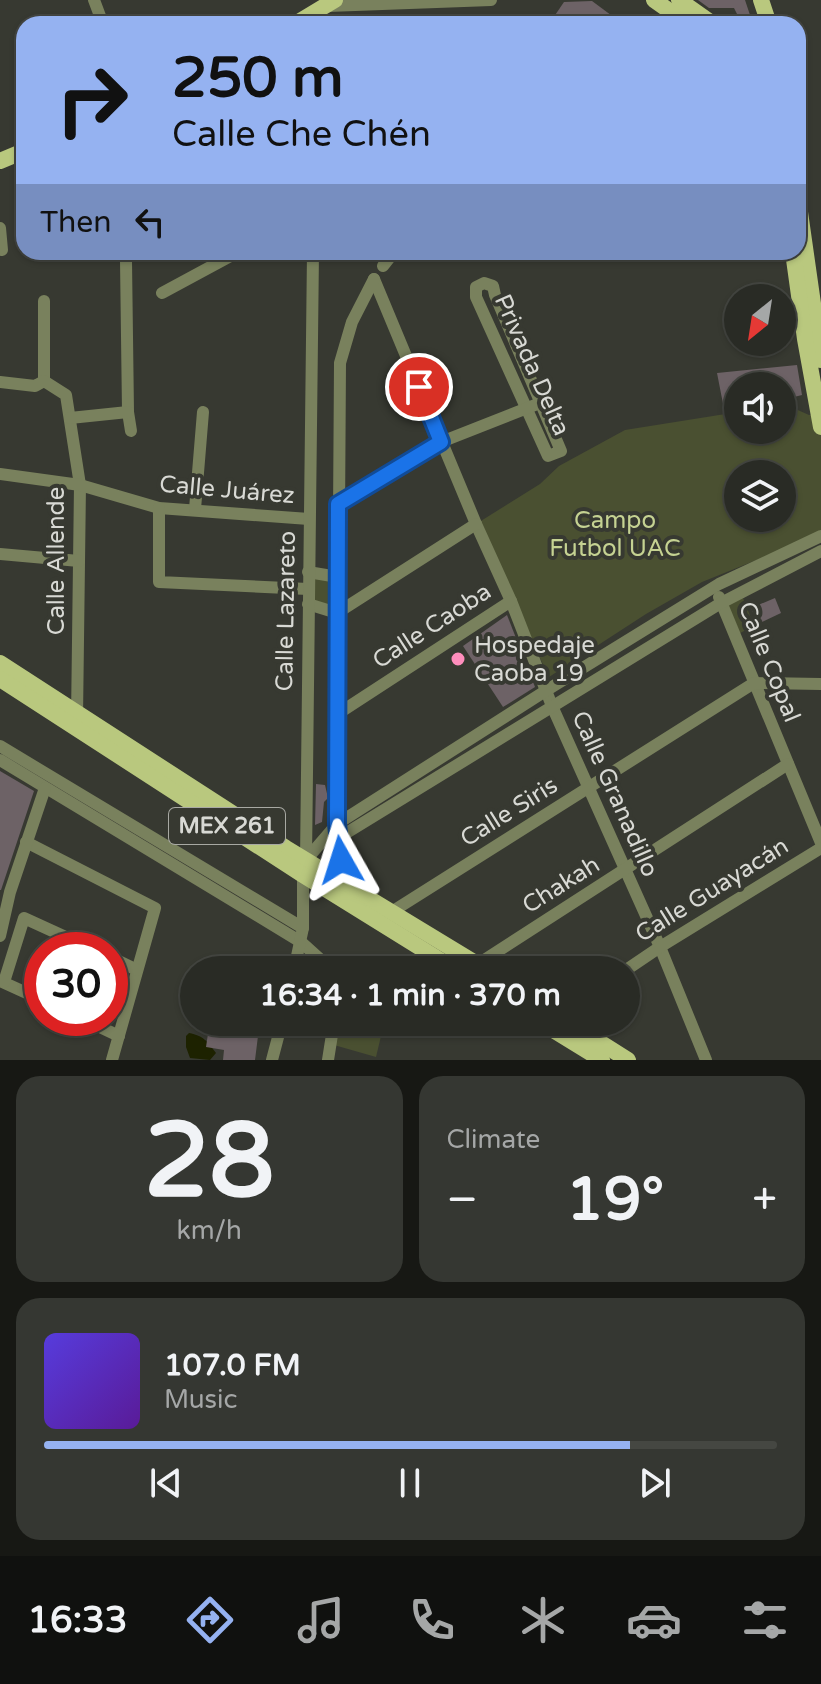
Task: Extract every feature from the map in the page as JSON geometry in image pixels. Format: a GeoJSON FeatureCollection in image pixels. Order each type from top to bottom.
{"type":"FeatureCollection","features":[{"type":"Feature","properties":{"kind":"main road"},"geometry":{"type":"LineString","coordinates":[[654,0],[677,16]]}},
{"type":"Feature","properties":{"kind":"main road"},"geometry":{"type":"LineString","coordinates":[[679,0],[702,16]]}},
{"type":"Feature","properties":{"kind":"main road"},"geometry":{"type":"LineString","coordinates":[[806,254],[821,360]]}},
{"type":"Feature","properties":{"kind":"main road"},"geometry":{"type":"LineString","coordinates":[[794,260],[821,427]]}},
{"type":"Feature","properties":{"kind":"main road","name":"MEX 261"},"geometry":{"type":"LineString","coordinates":[[0,663],[435,956]]}},
{"type":"Feature","properties":{"kind":"main road","name":"MEX 261"},"geometry":{"type":"LineString","coordinates":[[0,679],[304,868],[344,882],[465,956]]}},
{"type":"Feature","properties":{"kind":"main road"},"geometry":{"type":"LineString","coordinates":[[567,1036],[602,1060]]}},
{"type":"Feature","properties":{"kind":"main road"},"geometry":{"type":"LineString","coordinates":[[590,1036],[628,1060]]}},
{"type":"Feature","properties":{"kind":"street"},"geometry":{"type":"LineString","coordinates":[[326,10],[491,0]]}},
{"type":"Feature","properties":{"kind":"street"},"geometry":{"type":"LineString","coordinates":[[0,228],[2,250]]}},
{"type":"Feature","properties":{"kind":"street"},"geometry":{"type":"LineString","coordinates":[[162,293],[223,260]]}},
{"type":"Feature","properties":{"kind":"street","name":"Calle Lazareto"},"geometry":{"type":"LineString","coordinates":[[298,956],[303,928],[313,260]]}},
{"type":"Feature","properties":{"kind":"street"},"geometry":{"type":"LineString","coordinates":[[383,266],[388,260]]}},
{"type":"Feature","properties":{"kind":"street"},"geometry":{"type":"LineString","coordinates":[[126,261],[128,412],[131,431]]}},
{"type":"Feature","properties":{"kind":"street","name":"Calle Granadillo"},"geometry":{"type":"LineString","coordinates":[[338,504],[340,363],[352,322],[374,279],[511,601],[552,706],[660,947],[706,1060]]}},
{"type":"Feature","properties":{"kind":"street","name":"Privada Delta"},"geometry":{"type":"LineString","coordinates":[[484,283],[493,286],[517,348],[534,406],[503,355],[476,297],[476,287],[484,283]]}},
{"type":"Feature","properties":{"kind":"street"},"geometry":{"type":"LineString","coordinates":[[0,382],[35,386],[44,381],[44,301]]}},
{"type":"Feature","properties":{"kind":"street"},"geometry":{"type":"LineString","coordinates":[[496,341],[509,330]]}},
{"type":"Feature","properties":{"kind":"street"},"geometry":{"type":"LineString","coordinates":[[503,355],[517,348]]}},
{"type":"Feature","properties":{"kind":"street","name":"Calle Allende"},"geometry":{"type":"LineString","coordinates":[[44,381],[66,395],[80,485],[78,729]]}},
{"type":"Feature","properties":{"kind":"street"},"geometry":{"type":"LineString","coordinates":[[344,882],[338,830],[336,715],[338,504],[441,442],[534,406]]}},
{"type":"Feature","properties":{"kind":"street"},"geometry":{"type":"LineString","coordinates":[[70,418],[128,412]]}},
{"type":"Feature","properties":{"kind":"street"},"geometry":{"type":"LineString","coordinates":[[195,509],[203,412]]}},
{"type":"Feature","properties":{"kind":"street","name":"Calle Juárez"},"geometry":{"type":"LineString","coordinates":[[0,474],[80,485],[159,508],[309,519]]}},
{"type":"Feature","properties":{"kind":"street"},"geometry":{"type":"LineString","coordinates":[[159,508],[159,582],[308,589]]}},
{"type":"Feature","properties":{"kind":"street"},"geometry":{"type":"LineString","coordinates":[[308,604],[337,613],[476,524]]}},
{"type":"Feature","properties":{"kind":"street"},"geometry":{"type":"LineString","coordinates":[[304,868],[338,830],[547,690],[715,587],[821,536]]}},
{"type":"Feature","properties":{"kind":"street"},"geometry":{"type":"LineString","coordinates":[[338,830],[552,706],[721,603],[821,551]]}},
{"type":"Feature","properties":{"kind":"street"},"geometry":{"type":"LineString","coordinates":[[0,554],[79,561]]}},
{"type":"Feature","properties":{"kind":"street"},"geometry":{"type":"LineString","coordinates":[[308,572],[338,577]]}},
{"type":"Feature","properties":{"kind":"street","name":"Calle Copal"},"geometry":{"type":"LineString","coordinates":[[715,587],[821,846]]}},
{"type":"Feature","properties":{"kind":"street","name":"Calle Caoba"},"geometry":{"type":"LineString","coordinates":[[336,715],[511,601]]}},
{"type":"Feature","properties":{"kind":"street"},"geometry":{"type":"LineString","coordinates":[[754,683],[821,684]]}},
{"type":"Feature","properties":{"kind":"street","name":"Calle Siris"},"geometry":{"type":"LineString","coordinates":[[393,911],[754,683]]}},
{"type":"Feature","properties":{"kind":"street"},"geometry":{"type":"LineString","coordinates":[[0,746],[303,928]]}},
{"type":"Feature","properties":{"kind":"street"},"geometry":{"type":"LineString","coordinates":[[0,760],[301,942],[316,956]]}},
{"type":"Feature","properties":{"kind":"street","name":"Chakah"},"geometry":{"type":"LineString","coordinates":[[498,956],[788,764]]}},
{"type":"Feature","properties":{"kind":"street"},"geometry":{"type":"LineString","coordinates":[[0,936],[5,892],[45,788]]}},
{"type":"Feature","properties":{"kind":"street"},"geometry":{"type":"LineString","coordinates":[[26,842],[155,908],[128,1003]]}},
{"type":"Feature","properties":{"kind":"street","name":"Calle Guayacán"},"geometry":{"type":"LineString","coordinates":[[640,961],[821,846]]}},
{"type":"Feature","properties":{"kind":"street"},"geometry":{"type":"LineString","coordinates":[[24,992],[2,982],[24,918],[55,932]]}},
{"type":"Feature","properties":{"kind":"street"},"geometry":{"type":"LineString","coordinates":[[128,966],[137,970]]}},
{"type":"Feature","properties":{"kind":"street"},"geometry":{"type":"LineString","coordinates":[[112,1060],[119,1036]]}},
{"type":"Feature","properties":{"kind":"street"},"geometry":{"type":"LineString","coordinates":[[272,1060],[278,1036]]}},
{"type":"Feature","properties":{"kind":"street"},"geometry":{"type":"LineString","coordinates":[[328,1060],[332,1036]]}},
{"type":"Feature","properties":{"kind":"green space","name":"Campo Futbol UAC"},"geometry":{"type":"Polygon","coordinates":[[[796,409],[809,415],[819,414],[821,534],[702,582],[549,677],[476,524],[540,484],[559,466],[625,430],[724,414],[724,444],[796,444],[796,409]]]}},
{"type":"Feature","properties":{"kind":"green space"},"geometry":{"type":"Polygon","coordinates":[[[309,574],[336,578],[336,611],[310,602],[309,574]]]}},
{"type":"Feature","properties":{"kind":"green space"},"geometry":{"type":"Polygon","coordinates":[[[743,598],[754,626],[740,633],[728,605],[743,598]]]}},
{"type":"Feature","properties":{"kind":"green space"},"geometry":{"type":"Polygon","coordinates":[[[336,1036],[381,1036],[376,1057],[334,1045],[336,1036]]]}},
{"type":"Feature","properties":{"kind":"shaded area"},"geometry":{"type":"Polygon","coordinates":[[[186,1036],[199,1036],[216,1053],[210,1060],[190,1058],[186,1036]]]}},
{"type":"Feature","properties":{"kind":"building"},"geometry":{"type":"Polygon","coordinates":[[[698,0],[745,0],[750,16],[738,16],[734,8],[709,8],[698,0]]]}},
{"type":"Feature","properties":{"kind":"building"},"geometry":{"type":"Polygon","coordinates":[[[592,1],[612,16],[554,16],[564,2],[592,1]]]}},
{"type":"Feature","properties":{"kind":"building"},"geometry":{"type":"Polygon","coordinates":[[[797,365],[802,395],[796,396],[796,372],[727,372],[797,365]]]}},
{"type":"Feature","properties":{"kind":"building"},"geometry":{"type":"Polygon","coordinates":[[[724,372],[724,409],[717,373],[724,372]]]}},
{"type":"Feature","properties":{"kind":"building"},"geometry":{"type":"Polygon","coordinates":[[[775,598],[781,613],[758,624],[751,608],[775,598]]]}},
{"type":"Feature","properties":{"kind":"building"},"geometry":{"type":"Polygon","coordinates":[[[507,615],[535,687],[503,707],[463,646],[507,615]]]}},
{"type":"Feature","properties":{"kind":"building"},"geometry":{"type":"Polygon","coordinates":[[[0,771],[34,791],[1,890],[0,890],[0,771]]]}},
{"type":"Feature","properties":{"kind":"building"},"geometry":{"type":"Polygon","coordinates":[[[316,784],[325,785],[328,798],[324,802],[322,822],[315,825],[316,784]]]}},
{"type":"Feature","properties":{"kind":"building"},"geometry":{"type":"Polygon","coordinates":[[[208,1036],[258,1036],[255,1060],[223,1060],[224,1050],[206,1047],[208,1036]]]}},
{"type":"Feature","properties":{"kind":"place","name":"Hospedaje Caoba 19"},"geometry":{"type":"Point","coordinates":[458,659]}},
{"type":"Feature","properties":{"kind":"route"},"geometry":{"type":"LineString","coordinates":[[341,860],[337,824],[336,715],[338,504],[441,442],[419,387]]}}]}
